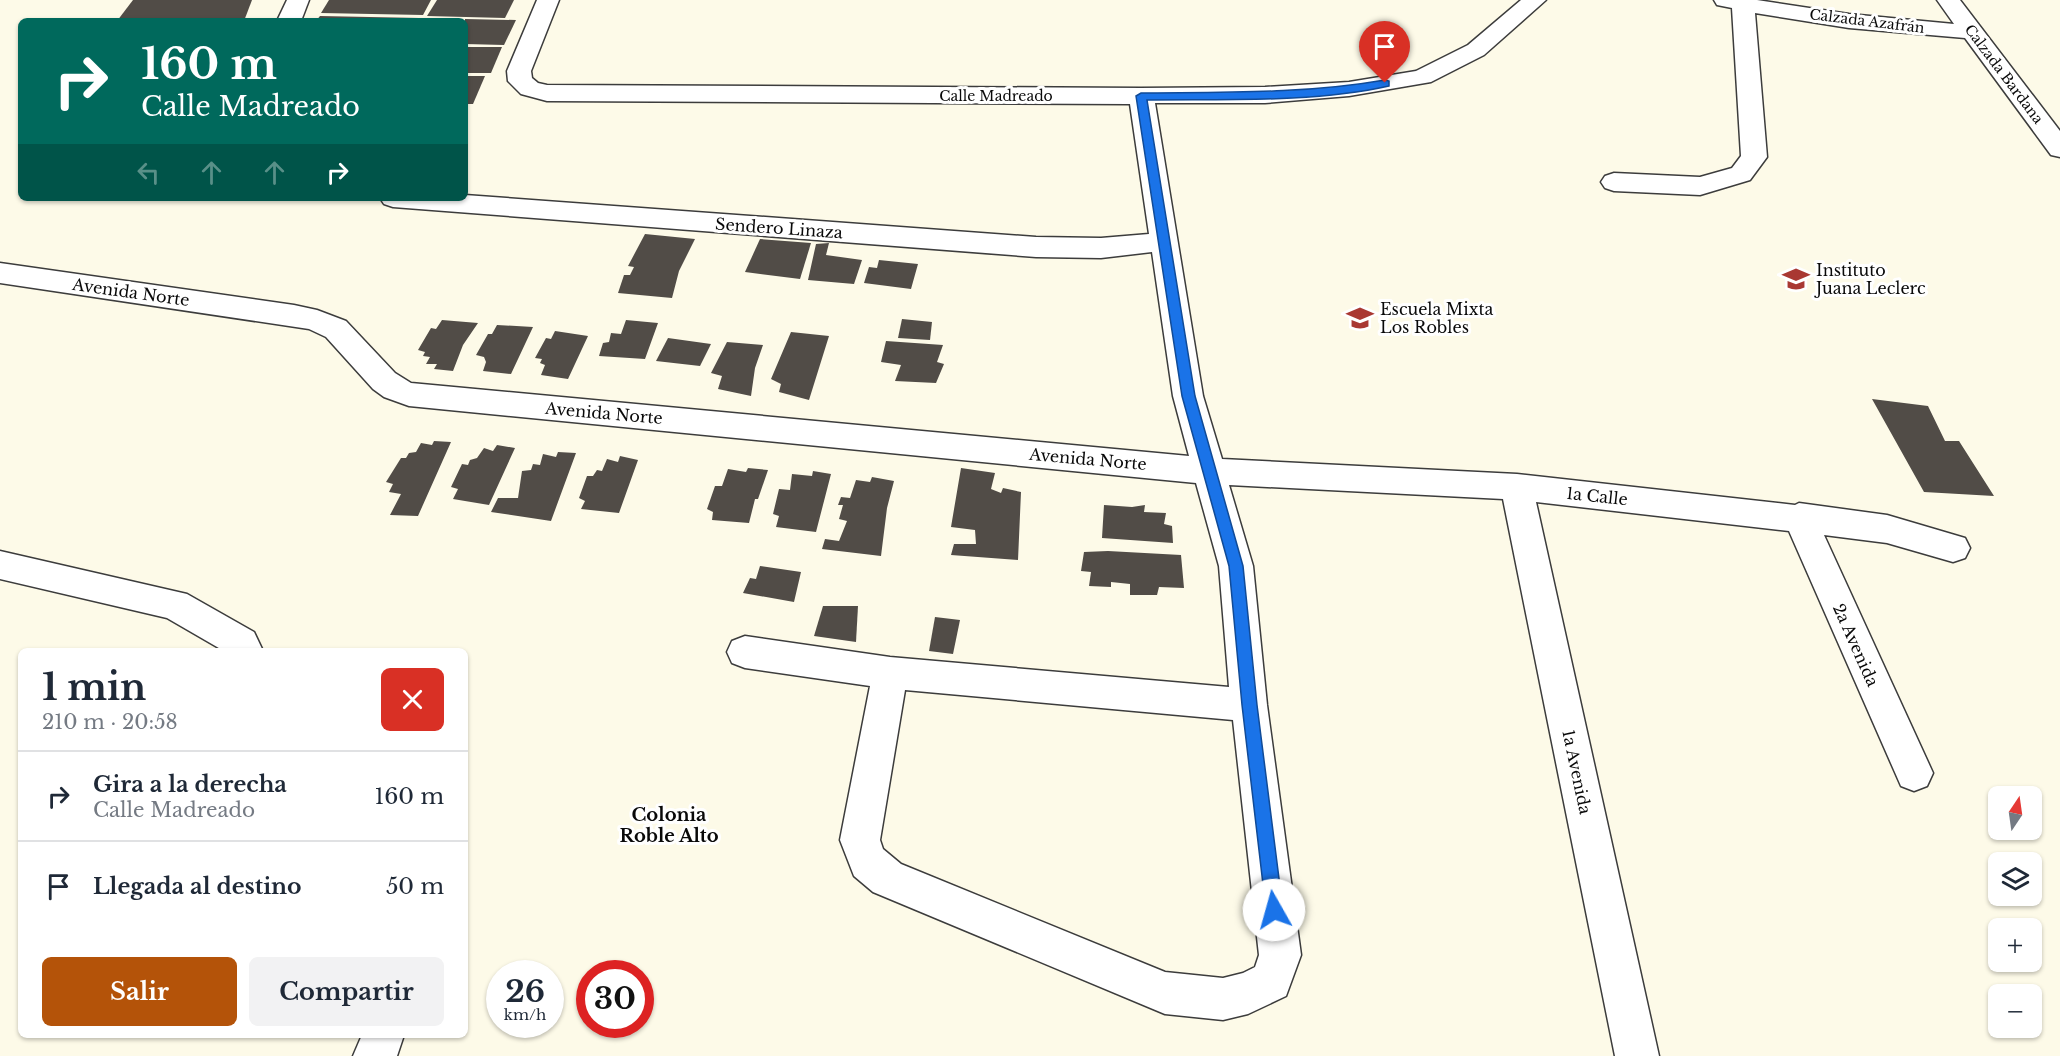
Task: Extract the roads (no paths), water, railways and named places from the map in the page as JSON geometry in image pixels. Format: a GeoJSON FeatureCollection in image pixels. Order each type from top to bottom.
{"type":"FeatureCollection","features":[{"type":"Feature","properties":{"kind":"street"},"geometry":{"type":"LineString","coordinates":[[290,18],[298,0]]}},
{"type":"Feature","properties":{"kind":"street","name":"Calle Madreado"},"geometry":{"type":"LineString","coordinates":[[548,0],[519,71],[520,81],[530,88],[547,93],[1141,96],[1265,95],[1338,90],[1422,77],[1476,50],[1535,0]]}},
{"type":"Feature","properties":{"kind":"street","name":"Calzada Bardana"},"geometry":{"type":"LineString","coordinates":[[1948,0],[2060,149]]}},
{"type":"Feature","properties":{"kind":"street"},"geometry":{"type":"LineString","coordinates":[[1614,182],[1700,186],[1741,174],[1754,157],[1734,2]]}},
{"type":"Feature","properties":{"kind":"street","name":"Calzada Azafrán"},"geometry":{"type":"LineString","coordinates":[[1734,2],[1893,26],[1973,32]]}},
{"type":"Feature","properties":{"kind":"street"},"geometry":{"type":"LineString","coordinates":[[890,673],[860,840],[868,862],[887,878],[1166,993],[1223,999],[1248,993],[1271,981],[1280,955],[1249,705],[1236,566],[1223,472],[1188,396],[1141,96]]}},
{"type":"Feature","properties":{"kind":"street"},"geometry":{"type":"LineString","coordinates":[[2033,111],[2060,112]]}},
{"type":"Feature","properties":{"kind":"street","name":"Sendero Linaza"},"geometry":{"type":"LineString","coordinates":[[432,201],[1036,247],[1108,248],[1140,246],[1164,240]]}},
{"type":"Feature","properties":{"kind":"street","name":"Avenida Norte"},"geometry":{"type":"LineString","coordinates":[[0,273],[294,315],[317,321],[336,329],[384,381],[394,389],[409,394],[1223,472]]}},
{"type":"Feature","properties":{"kind":"street","name":"1a Calle"},"geometry":{"type":"LineString","coordinates":[[1223,472],[1516,488],[1799,517],[1887,529],[1953,548]]}},
{"type":"Feature","properties":{"kind":"street","name":"1a Avenida"},"geometry":{"type":"LineString","coordinates":[[1516,488],[1637,1056]]}},
{"type":"Feature","properties":{"kind":"street","name":"2a Avenida"},"geometry":{"type":"LineString","coordinates":[[1799,517],[1914,772]]}},
{"type":"Feature","properties":{"kind":"street"},"geometry":{"type":"LineString","coordinates":[[0,565],[175,605],[242,644],[244,648]]}},
{"type":"Feature","properties":{"kind":"street"},"geometry":{"type":"LineString","coordinates":[[744,652],[890,673],[1249,705]]}},
{"type":"Feature","properties":{"kind":"street"},"geometry":{"type":"LineString","coordinates":[[375,1056],[382,1038]]}},
{"type":"Feature","properties":{"kind":"place","name":"Instituto Juana Leclerc"},"geometry":{"type":"Point","coordinates":[1796,279]}},
{"type":"Feature","properties":{"kind":"place","name":"Escuela Mixta Los Robles"},"geometry":{"type":"Point","coordinates":[1360,318]}},
{"type":"Feature","properties":{"kind":"district","name":"Colonia Roble Alto"},"geometry":{"type":"Point","coordinates":[669,825]}}]}
